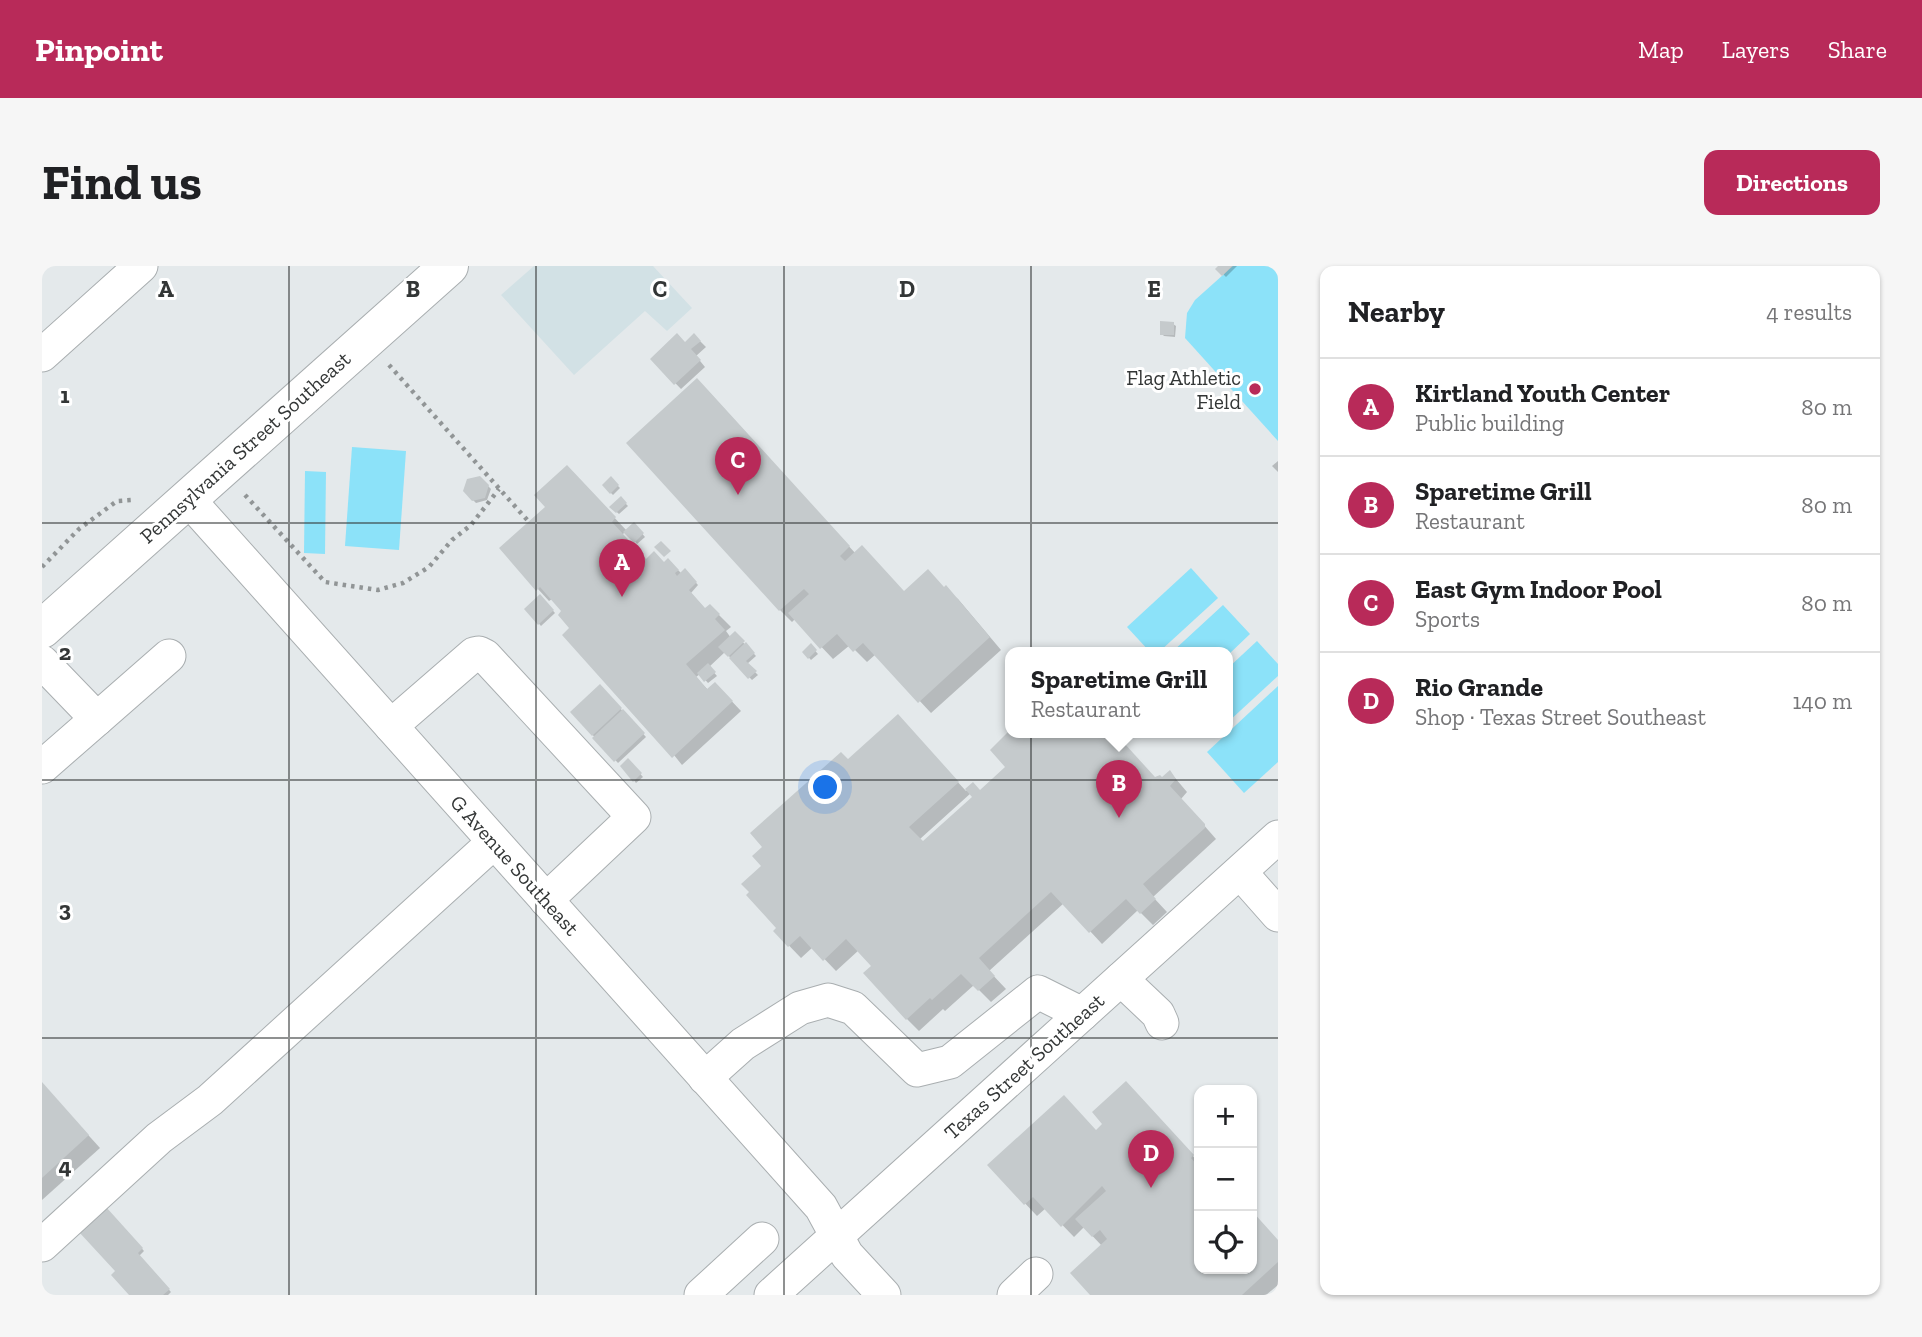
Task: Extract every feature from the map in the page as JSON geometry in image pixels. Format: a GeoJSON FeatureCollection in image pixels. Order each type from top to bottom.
{"type":"FeatureCollection","features":[{"type":"Feature","properties":{"kind":"main road","name":"Pennsylvania Street Southeast"},"geometry":{"type":"LineString","coordinates":[[42,629],[449,266]]}},
{"type":"Feature","properties":{"kind":"street"},"geometry":{"type":"LineString","coordinates":[[42,355],[141,266]]}},
{"type":"Feature","properties":{"kind":"street","name":"G Avenue Southeast"},"geometry":{"type":"LineString","coordinates":[[188,499],[821,1207],[848,1255],[884,1295]]}},
{"type":"Feature","properties":{"kind":"street"},"geometry":{"type":"LineString","coordinates":[[391,726],[441,681],[474,654],[479,653],[485,656],[634,817],[546,900]]}},
{"type":"Feature","properties":{"kind":"street"},"geometry":{"type":"LineString","coordinates":[[42,767],[169,656]]}},
{"type":"Feature","properties":{"kind":"street"},"geometry":{"type":"LineString","coordinates":[[42,662],[97,719]]}},
{"type":"Feature","properties":{"kind":"street","name":"Texas Street Southeast"},"geometry":{"type":"LineString","coordinates":[[771,1295],[1278,837]]}},
{"type":"Feature","properties":{"kind":"street"},"geometry":{"type":"LineString","coordinates":[[42,1245],[159,1138],[210,1100],[494,842]]}},
{"type":"Feature","properties":{"kind":"street"},"geometry":{"type":"LineString","coordinates":[[1240,872],[1278,915]]}},
{"type":"Feature","properties":{"kind":"street"},"geometry":{"type":"LineString","coordinates":[[1121,979],[1158,1014],[1162,1023]]}},
{"type":"Feature","properties":{"kind":"street"},"geometry":{"type":"LineString","coordinates":[[705,1078],[743,1044],[789,1014],[828,1000],[853,1008],[917,1070],[950,1062],[1038,992],[1082,1014]]}},
{"type":"Feature","properties":{"kind":"street"},"geometry":{"type":"LineString","coordinates":[[701,1295],[762,1239]]}},
{"type":"Feature","properties":{"kind":"path"},"geometry":{"type":"LineString","coordinates":[[389,365],[528,522]]}},
{"type":"Feature","properties":{"kind":"path"},"geometry":{"type":"LineString","coordinates":[[245,495],[325,582],[378,590],[403,583],[429,567],[452,540],[471,525],[499,489]]}},
{"type":"Feature","properties":{"kind":"path"},"geometry":{"type":"LineString","coordinates":[[42,567],[79,529],[117,500],[132,500]]}},
{"type":"Feature","properties":{"kind":"shaded area"},"geometry":{"type":"Polygon","coordinates":[[[534,266],[653,266],[692,308],[667,331],[645,311],[574,375],[501,295],[534,266]]]}},
{"type":"Feature","properties":{"kind":"shaded area","name":"Flag Athletic Field"},"geometry":{"type":"Polygon","coordinates":[[[1233,266],[1278,266],[1278,441],[1185,338],[1187,313],[1195,300],[1233,266]]]}},
{"type":"Feature","properties":{"kind":"shaded area"},"geometry":{"type":"Polygon","coordinates":[[[352,447],[406,451],[399,550],[345,546],[352,447]]]}},
{"type":"Feature","properties":{"kind":"shaded area"},"geometry":{"type":"Polygon","coordinates":[[[305,471],[326,472],[325,554],[304,553],[305,471]]]}},
{"type":"Feature","properties":{"kind":"shaded area"},"geometry":{"type":"Polygon","coordinates":[[[1191,568],[1218,598],[1164,647],[1145,647],[1127,627],[1191,568]]]}},
{"type":"Feature","properties":{"kind":"shaded area"},"geometry":{"type":"Polygon","coordinates":[[[1223,605],[1250,634],[1233,650],[1233,647],[1177,647],[1223,605]]]}},
{"type":"Feature","properties":{"kind":"shaded area"},"geometry":{"type":"Polygon","coordinates":[[[1257,641],[1278,664],[1278,676],[1233,717],[1233,663],[1257,641]]]}},
{"type":"Feature","properties":{"kind":"shaded area"},"geometry":{"type":"Polygon","coordinates":[[[1278,686],[1278,762],[1244,793],[1207,752],[1222,738],[1233,738],[1233,728],[1278,686]]]}},
{"type":"Feature","properties":{"kind":"building"},"geometry":{"type":"Polygon","coordinates":[[[1218,266],[1232,266],[1222,276],[1215,269],[1218,266]]]}},
{"type":"Feature","properties":{"kind":"building"},"geometry":{"type":"Polygon","coordinates":[[[1160,321],[1174,322],[1174,335],[1160,335],[1160,321]]]}},
{"type":"Feature","properties":{"kind":"building"},"geometry":{"type":"Polygon","coordinates":[[[677,333],[685,342],[694,333],[701,341],[691,349],[701,360],[674,385],[650,359],[677,333]]]}},
{"type":"Feature","properties":{"kind":"building"},"geometry":{"type":"Polygon","coordinates":[[[697,378],[850,546],[840,556],[845,561],[862,545],[904,591],[928,569],[944,587],[946,585],[990,637],[918,703],[863,643],[853,652],[837,634],[820,649],[788,613],[809,594],[804,589],[779,611],[626,443],[697,378]]]}},
{"type":"Feature","properties":{"kind":"building"},"geometry":{"type":"Polygon","coordinates":[[[567,465],[616,517],[612,522],[646,559],[654,551],[664,562],[668,558],[679,570],[675,573],[677,576],[685,568],[697,582],[689,590],[705,608],[710,604],[720,614],[715,619],[725,630],[686,664],[707,689],[715,682],[733,701],[672,758],[562,635],[569,628],[558,615],[561,611],[540,587],[536,591],[499,548],[545,507],[534,495],[567,465]]]}},
{"type":"Feature","properties":{"kind":"building"},"geometry":{"type":"Polygon","coordinates":[[[480,476],[489,485],[485,498],[472,501],[463,491],[467,479],[480,476]]]}},
{"type":"Feature","properties":{"kind":"building"},"geometry":{"type":"Polygon","coordinates":[[[611,476],[619,485],[610,494],[602,485],[611,476]]]}},
{"type":"Feature","properties":{"kind":"building"},"geometry":{"type":"Polygon","coordinates":[[[621,496],[627,503],[616,513],[609,507],[621,496]]]}},
{"type":"Feature","properties":{"kind":"building"},"geometry":{"type":"Polygon","coordinates":[[[634,522],[644,533],[634,543],[623,532],[634,522]]]}},
{"type":"Feature","properties":{"kind":"building"},"geometry":{"type":"Polygon","coordinates":[[[661,541],[671,551],[664,557],[654,547],[661,541]]]}},
{"type":"Feature","properties":{"kind":"building"},"geometry":{"type":"Polygon","coordinates":[[[540,594],[554,610],[538,625],[524,609],[540,594]]]}},
{"type":"Feature","properties":{"kind":"building"},"geometry":{"type":"Polygon","coordinates":[[[735,631],[745,641],[728,657],[718,647],[735,631]]]}},
{"type":"Feature","properties":{"kind":"building"},"geometry":{"type":"Polygon","coordinates":[[[746,642],[755,653],[746,661],[757,671],[748,679],[729,658],[746,642]]]}},
{"type":"Feature","properties":{"kind":"building"},"geometry":{"type":"Polygon","coordinates":[[[811,643],[817,650],[808,659],[802,652],[811,643]]]}},
{"type":"Feature","properties":{"kind":"building"},"geometry":{"type":"Polygon","coordinates":[[[708,663],[716,672],[704,682],[697,673],[708,663]]]}},
{"type":"Feature","properties":{"kind":"building"},"geometry":{"type":"Polygon","coordinates":[[[600,684],[622,708],[592,736],[570,712],[600,684]]]}},
{"type":"Feature","properties":{"kind":"building"},"geometry":{"type":"Polygon","coordinates":[[[623,709],[645,733],[614,762],[592,738],[623,709]]]}},
{"type":"Feature","properties":{"kind":"building"},"geometry":{"type":"Polygon","coordinates":[[[898,714],[959,782],[909,827],[923,841],[972,797],[965,789],[973,782],[980,790],[1005,767],[990,750],[1005,735],[1005,738],[1119,738],[1155,777],[1162,777],[1170,770],[1176,779],[1170,786],[1205,824],[1205,828],[1143,884],[1156,899],[1140,914],[1126,899],[1089,933],[1051,892],[979,958],[995,976],[978,991],[961,974],[906,1020],[863,973],[871,966],[846,939],[823,961],[800,936],[788,947],[773,931],[776,928],[746,895],[749,892],[741,884],[761,866],[752,856],[762,847],[750,833],[841,752],[848,759],[898,714]]]}},
{"type":"Feature","properties":{"kind":"building"},"geometry":{"type":"Polygon","coordinates":[[[628,758],[642,773],[633,782],[620,766],[628,758]]]}},
{"type":"Feature","properties":{"kind":"building"},"geometry":{"type":"Polygon","coordinates":[[[1126,1081],[1194,1155],[1191,1158],[1194,1161],[1194,1274],[1257,1274],[1257,1217],[1278,1240],[1278,1262],[1242,1295],[1090,1295],[1070,1273],[1107,1239],[1100,1230],[1092,1237],[1075,1219],[1106,1191],[1102,1186],[1061,1227],[1033,1197],[1024,1205],[987,1165],[1064,1095],[1096,1130],[1102,1124],[1092,1112],[1126,1081]]]}},
{"type":"Feature","properties":{"kind":"building"},"geometry":{"type":"Polygon","coordinates":[[[42,1082],[89,1135],[42,1178],[42,1082]]]}},
{"type":"Feature","properties":{"kind":"building"},"geometry":{"type":"Polygon","coordinates":[[[106,1207],[143,1248],[138,1253],[170,1289],[163,1295],[129,1295],[111,1275],[115,1271],[79,1232],[106,1207]]]}},
{"type":"Feature","properties":{"kind":"place","name":"Flag Athletic Field"},"geometry":{"type":"Point","coordinates":[1255,389]}},
{"type":"Feature","properties":{"kind":"place","name":"East Gym Indoor Pool"},"geometry":{"type":"Point","coordinates":[738,495]}},
{"type":"Feature","properties":{"kind":"place","name":"Kirtland Youth Center"},"geometry":{"type":"Point","coordinates":[622,597]}},
{"type":"Feature","properties":{"kind":"place","name":"Sparetime Grill"},"geometry":{"type":"Point","coordinates":[1119,818]}},
{"type":"Feature","properties":{"kind":"place","name":"Rio Grande"},"geometry":{"type":"Point","coordinates":[1151,1188]}}]}
